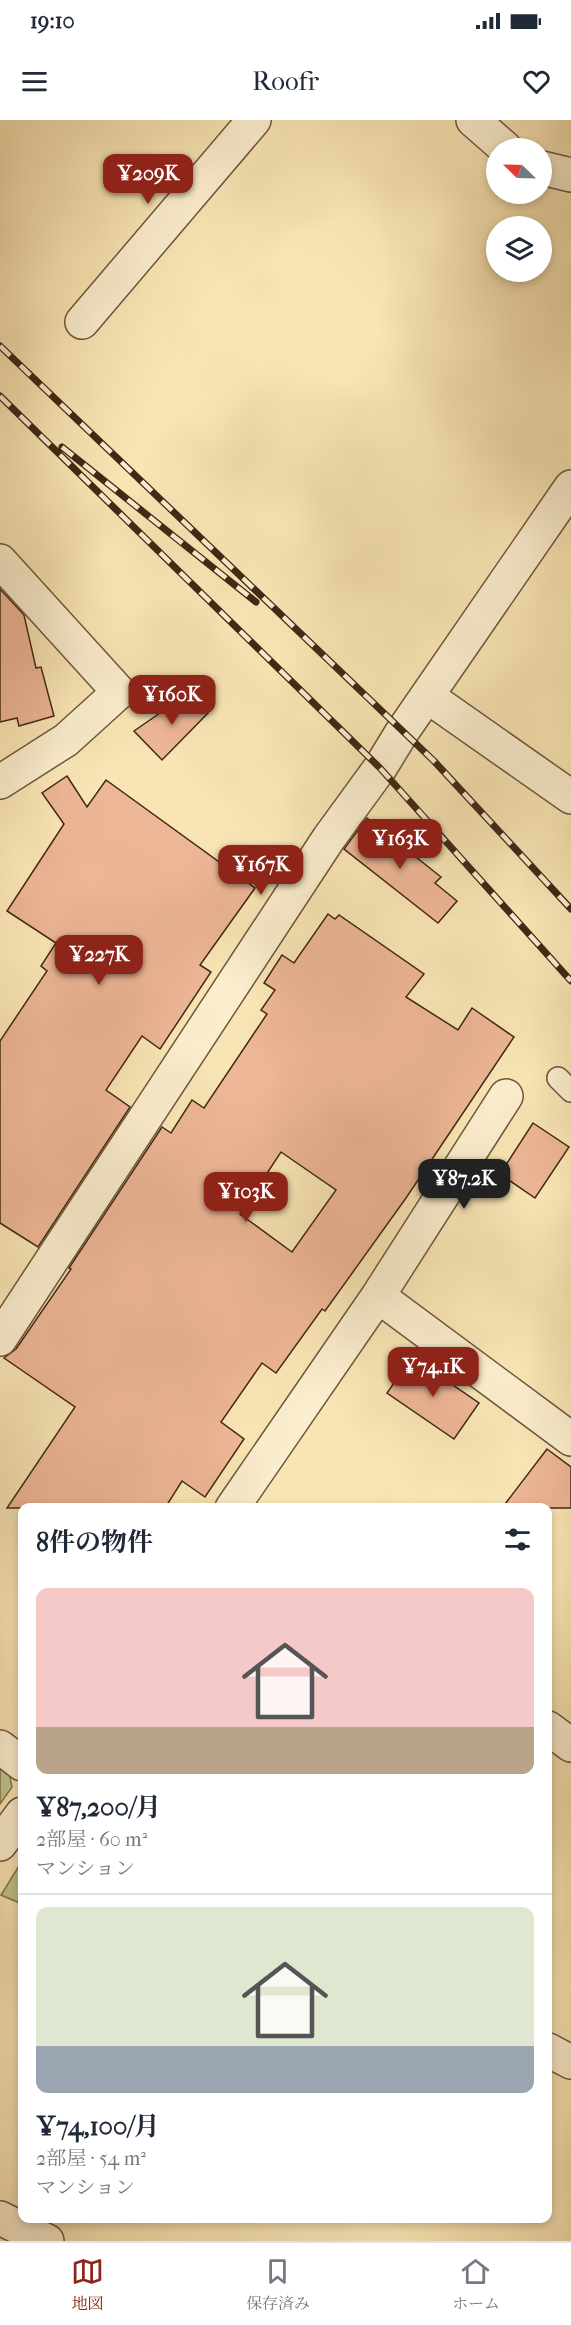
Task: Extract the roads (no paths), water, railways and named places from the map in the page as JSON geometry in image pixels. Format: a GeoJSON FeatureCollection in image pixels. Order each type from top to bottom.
{"type":"FeatureCollection","features":[{"type":"Feature","properties":{"kind":"street"},"geometry":{"type":"LineString","coordinates":[[82,322],[254,120]]}},
{"type":"Feature","properties":{"kind":"street"},"geometry":{"type":"LineString","coordinates":[[473,120],[494,138]]}},
{"type":"Feature","properties":{"kind":"street"},"geometry":{"type":"LineString","coordinates":[[552,170],[571,175]]}},
{"type":"Feature","properties":{"kind":"street"},"geometry":{"type":"LineString","coordinates":[[0,1339],[323,848],[571,487]]}},
{"type":"Feature","properties":{"kind":"street"},"geometry":{"type":"LineString","coordinates":[[0,561],[119,692],[66,740],[0,782]]}},
{"type":"Feature","properties":{"kind":"street"},"geometry":{"type":"LineString","coordinates":[[427,696],[571,797]]}},
{"type":"Feature","properties":{"kind":"street"},"geometry":{"type":"LineString","coordinates":[[240,1503],[378,1296],[506,1096]]}},
{"type":"Feature","properties":{"kind":"street"},"geometry":{"type":"LineString","coordinates":[[378,1296],[571,1439]]}},
{"type":"Feature","properties":{"kind":"street"},"geometry":{"type":"LineString","coordinates":[[552,1731],[571,1745]]}},
{"type":"Feature","properties":{"kind":"street"},"geometry":{"type":"LineString","coordinates":[[0,1747],[18,1761]]}},
{"type":"Feature","properties":{"kind":"street"},"geometry":{"type":"LineString","coordinates":[[0,1844],[18,1819]]}},
{"type":"Feature","properties":{"kind":"street"},"geometry":{"type":"LineString","coordinates":[[552,2052],[571,2062]]}},
{"type":"Feature","properties":{"kind":"street"},"geometry":{"type":"LineString","coordinates":[[0,2218],[47,2241]]}},
{"type":"Feature","properties":{"kind":"railway"},"geometry":{"type":"LineString","coordinates":[[0,346],[434,761],[571,909]]}},
{"type":"Feature","properties":{"kind":"railway"},"geometry":{"type":"LineString","coordinates":[[0,396],[380,768],[571,981]]}},
{"type":"Feature","properties":{"kind":"railway"},"geometry":{"type":"LineString","coordinates":[[62,447],[256,602]]}}]}
